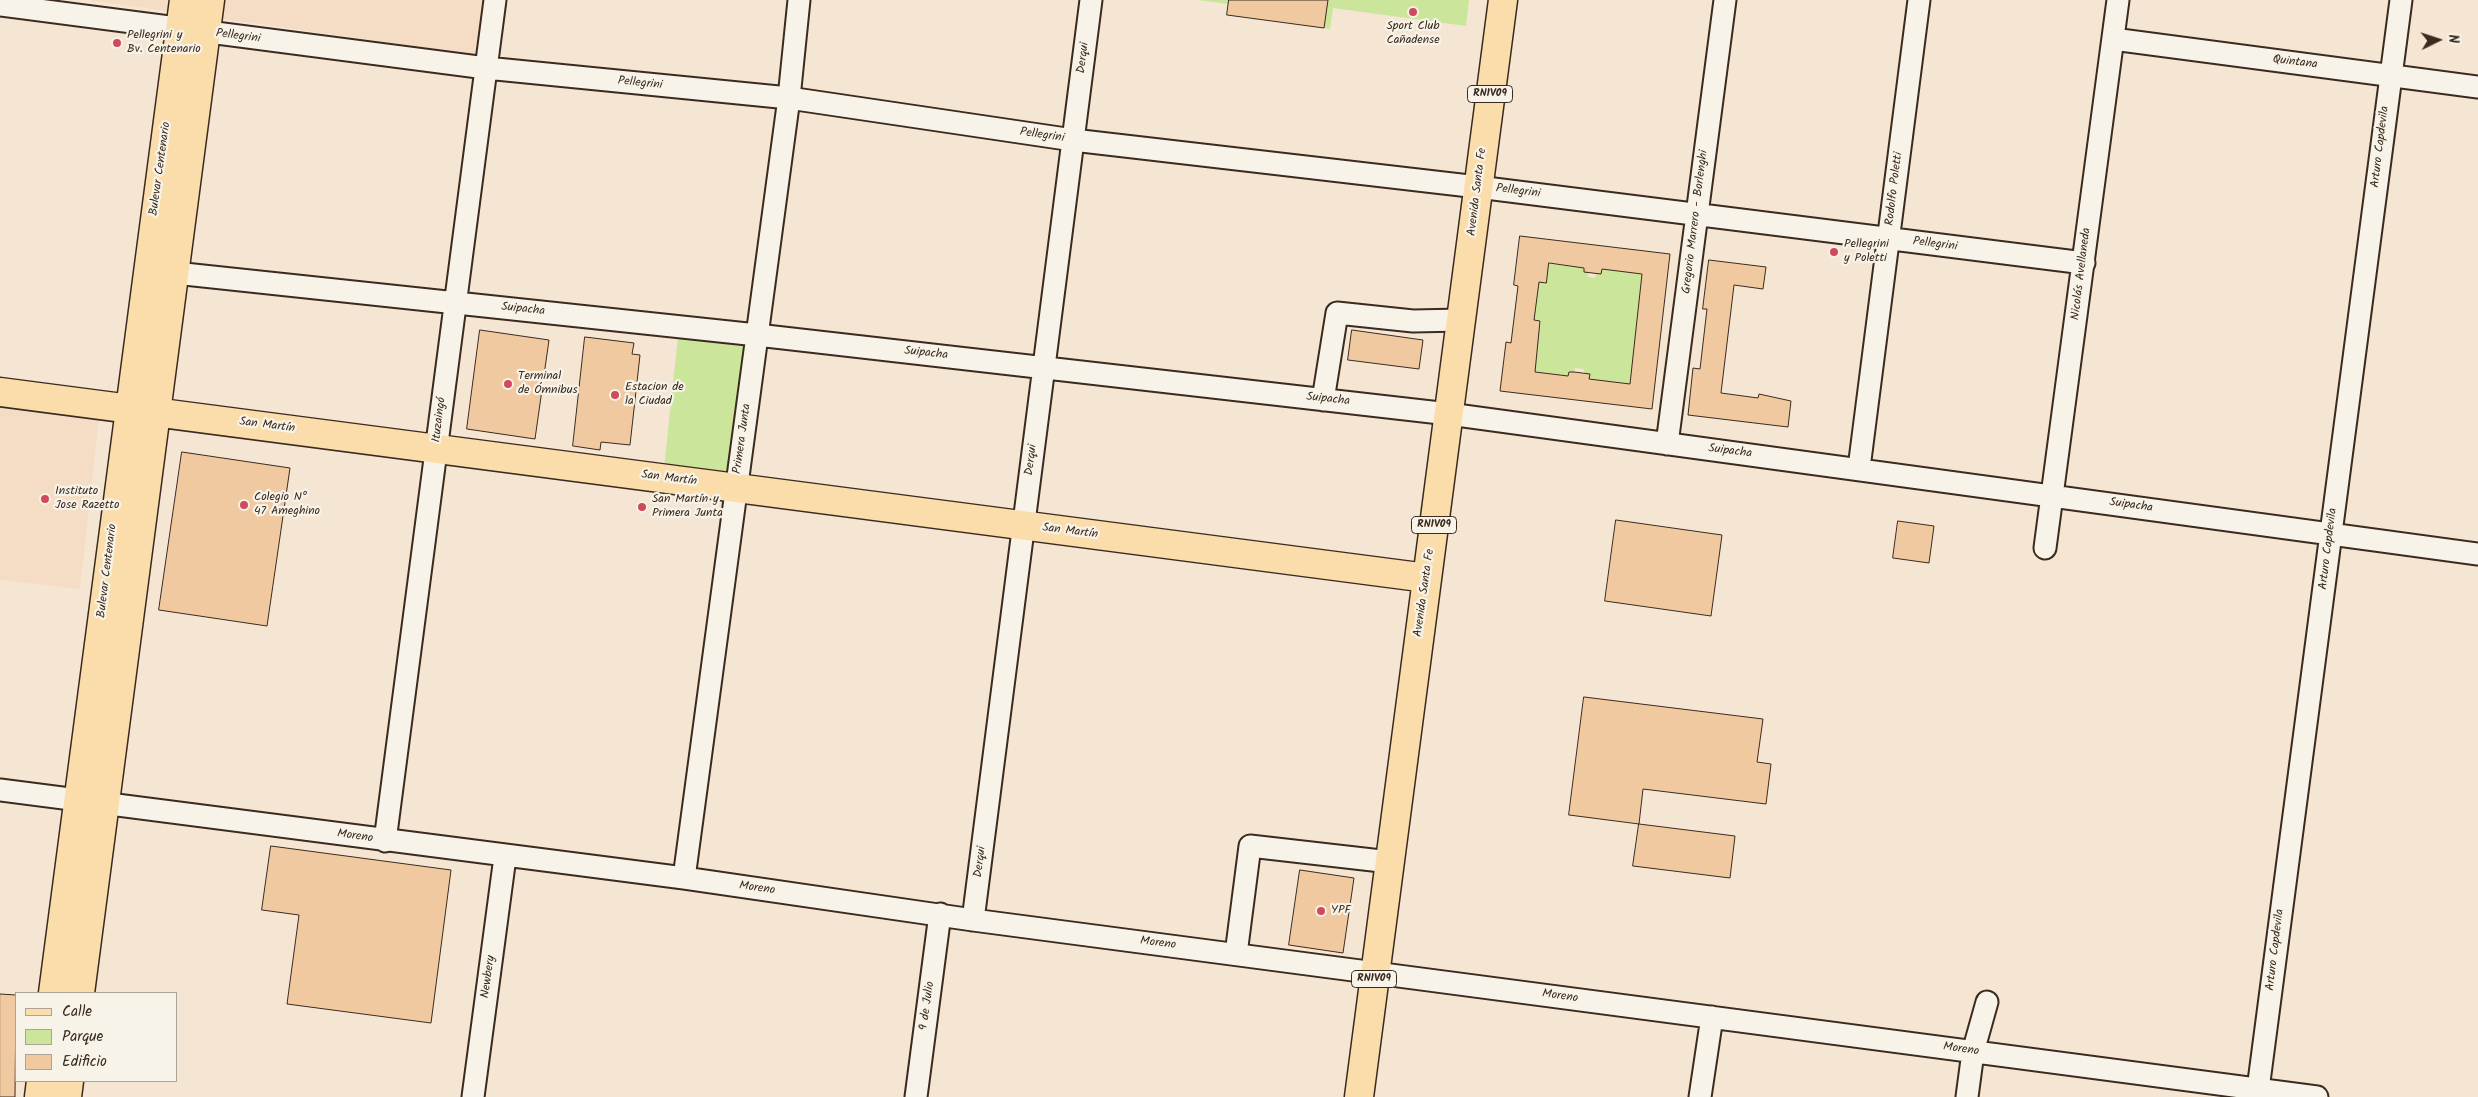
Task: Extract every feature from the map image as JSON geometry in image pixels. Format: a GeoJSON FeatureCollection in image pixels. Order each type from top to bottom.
{"type":"FeatureCollection","features":[{"type":"Feature","properties":{"kind":"main road","name":"Bulevar Centenario"},"geometry":{"type":"LineString","coordinates":[[80,992],[175,273],[193,32],[184,0]]}},
{"type":"Feature","properties":{"kind":"main road","name":"Bulevar Centenario"},"geometry":{"type":"LineString","coordinates":[[53,992],[130,408],[193,32],[210,0]]}},
{"type":"Feature","properties":{"kind":"main road","name":"Avenida Santa Fe"},"geometry":{"type":"LineString","coordinates":[[1359,1097],[1503,0]]}},
{"type":"Feature","properties":{"kind":"main road","name":"San Martín"},"geometry":{"type":"LineString","coordinates":[[0,392],[1427,578]]}},
{"type":"Feature","properties":{"kind":"main road"},"geometry":{"type":"LineString","coordinates":[[39,1097],[41,1082]]}},
{"type":"Feature","properties":{"kind":"main road"},"geometry":{"type":"LineString","coordinates":[[67,1097],[69,1082]]}},
{"type":"Feature","properties":{"kind":"street","name":"Ituzaingó"},"geometry":{"type":"LineString","coordinates":[[385,841],[495,0]]}},
{"type":"Feature","properties":{"kind":"street","name":"Primera Junta"},"geometry":{"type":"LineString","coordinates":[[684,878],[789,98],[799,0]]}},
{"type":"Feature","properties":{"kind":"street","name":"Derqui"},"geometry":{"type":"LineString","coordinates":[[973,920],[1091,0]]}},
{"type":"Feature","properties":{"kind":"street","name":"Gregorio Marrero - Borlenghi"},"geometry":{"type":"LineString","coordinates":[[1667,444],[1726,0]]}},
{"type":"Feature","properties":{"kind":"street","name":"Rodolfo Poletti"},"geometry":{"type":"LineString","coordinates":[[1859,468],[1919,0]]}},
{"type":"Feature","properties":{"kind":"street","name":"Nicolás Avellaneda"},"geometry":{"type":"LineString","coordinates":[[2045,548],[2118,0]]}},
{"type":"Feature","properties":{"kind":"street","name":"Arturo Capdevila"},"geometry":{"type":"LineString","coordinates":[[2258,1093],[2400,0]]}},
{"type":"Feature","properties":{"kind":"street","name":"Pellegrini"},"geometry":{"type":"LineString","coordinates":[[0,6],[486,68],[789,98],[1073,140],[1478,187],[1697,216],[2084,263]]}},
{"type":"Feature","properties":{"kind":"street","name":"Quintana"},"geometry":{"type":"LineString","coordinates":[[2113,39],[2478,87]]}},
{"type":"Feature","properties":{"kind":"street","name":"Suipacha"},"geometry":{"type":"LineString","coordinates":[[175,273],[757,335],[1449,414],[1859,468],[2478,554]]}},
{"type":"Feature","properties":{"kind":"street"},"geometry":{"type":"LineString","coordinates":[[1323,400],[1337,313],[1413,321],[1461,320]]}},
{"type":"Feature","properties":{"kind":"street","name":"Moreno"},"geometry":{"type":"LineString","coordinates":[[0,790],[505,857],[684,878],[973,920],[1973,1052],[2258,1093],[2317,1097]]}},
{"type":"Feature","properties":{"kind":"street"},"geometry":{"type":"LineString","coordinates":[[1236,954],[1250,846],[1390,862]]}},
{"type":"Feature","properties":{"kind":"street","name":"Newbery"},"geometry":{"type":"LineString","coordinates":[[473,1097],[505,857]]}},
{"type":"Feature","properties":{"kind":"street","name":"9 de Julio"},"geometry":{"type":"LineString","coordinates":[[916,1097],[940,914]]}},
{"type":"Feature","properties":{"kind":"street"},"geometry":{"type":"LineString","coordinates":[[1967,1097],[1973,1052],[1987,1002]]}},
{"type":"Feature","properties":{"kind":"street"},"geometry":{"type":"LineString","coordinates":[[1700,1097],[1712,1017]]}},
{"type":"Feature","properties":{"kind":"shaded area"},"geometry":{"type":"Polygon","coordinates":[[[88,0],[484,0],[477,55],[88,0]]]}},
{"type":"Feature","properties":{"kind":"shaded area","name":"Instituto Jose Razetto"},"geometry":{"type":"Polygon","coordinates":[[[0,408],[99,419],[80,589],[0,580],[0,408]]]}},
{"type":"Feature","properties":{"kind":"green space","name":"Sport Club Cañadense"},"geometry":{"type":"Polygon","coordinates":[[[1197,0],[1469,0],[1466,26],[1333,8],[1330,29],[1227,15],[1228,4],[1197,0]]]}},
{"type":"Feature","properties":{"kind":"green space"},"geometry":{"type":"Polygon","coordinates":[[[1542,263],[1584,268],[1584,272],[1588,272],[1588,277],[1595,278],[1596,273],[1602,269],[1642,274],[1630,384],[1589,379],[1590,374],[1584,373],[1584,369],[1575,368],[1574,373],[1568,376],[1530,371],[1531,358],[1536,358],[1535,327],[1540,328],[1541,321],[1534,320],[1539,282],[1546,283],[1547,274],[1542,263]]]}},
{"type":"Feature","properties":{"kind":"green space"},"geometry":{"type":"Polygon","coordinates":[[[679,327],[757,335],[736,488],[663,478],[679,327]]]}},
{"type":"Feature","properties":{"kind":"building"},"geometry":{"type":"Polygon","coordinates":[[[1229,0],[1328,0],[1324,28],[1227,15],[1229,0]]]}},
{"type":"Feature","properties":{"kind":"building"},"geometry":{"type":"Polygon","coordinates":[[[1520,236],[1670,254],[1652,409],[1500,391],[1506,342],[1511,343],[1518,286],[1514,285],[1520,236]],[[1549,263],[1546,283],[1539,282],[1534,320],[1540,321],[1535,372],[1568,376],[1569,372],[1590,374],[1589,379],[1630,384],[1642,274],[1602,269],[1601,274],[1584,272],[1584,268],[1549,263]]]}},
{"type":"Feature","properties":{"kind":"building"},"geometry":{"type":"Polygon","coordinates":[[[1709,260],[1766,267],[1763,289],[1734,285],[1721,393],[1758,398],[1759,394],[1791,401],[1788,427],[1688,415],[1693,368],[1700,369],[1707,309],[1703,309],[1709,260]]]}},
{"type":"Feature","properties":{"kind":"building","name":"Terminal de Ómnibus"},"geometry":{"type":"Polygon","coordinates":[[[480,330],[549,340],[535,439],[467,429],[480,330]]]}},
{"type":"Feature","properties":{"kind":"building"},"geometry":{"type":"Polygon","coordinates":[[[1352,330],[1423,340],[1419,369],[1348,360],[1352,330]]]}},
{"type":"Feature","properties":{"kind":"building"},"geometry":{"type":"Polygon","coordinates":[[[585,337],[634,343],[632,354],[640,355],[630,445],[601,442],[600,450],[573,446],[585,337]]]}},
{"type":"Feature","properties":{"kind":"building"},"geometry":{"type":"Polygon","coordinates":[[[182,452],[290,468],[267,626],[159,610],[182,452]]]}},
{"type":"Feature","properties":{"kind":"building"},"geometry":{"type":"Polygon","coordinates":[[[1616,520],[1722,535],[1711,616],[1605,601],[1616,520]]]}},
{"type":"Feature","properties":{"kind":"building"},"geometry":{"type":"Polygon","coordinates":[[[1898,521],[1934,526],[1929,563],[1893,558],[1898,521]]]}},
{"type":"Feature","properties":{"kind":"building"},"geometry":{"type":"Polygon","coordinates":[[[1584,697],[1763,719],[1757,762],[1771,764],[1766,804],[1643,789],[1639,824],[1569,815],[1584,697]]]}},
{"type":"Feature","properties":{"kind":"building"},"geometry":{"type":"Polygon","coordinates":[[[1639,824],[1735,836],[1730,878],[1633,866],[1639,824]]]}},
{"type":"Feature","properties":{"kind":"building"},"geometry":{"type":"Polygon","coordinates":[[[271,846],[451,870],[431,1023],[287,1004],[299,915],[262,910],[271,846]]]}},
{"type":"Feature","properties":{"kind":"building","name":"YPF"},"geometry":{"type":"Polygon","coordinates":[[[1300,870],[1354,878],[1343,953],[1289,945],[1300,870]]]}},
{"type":"Feature","properties":{"kind":"building"},"geometry":{"type":"Polygon","coordinates":[[[0,994],[15,995],[15,1097],[0,1097],[0,994]]]}},
{"type":"Feature","properties":{"kind":"place","name":"Sport Club Cañadense"},"geometry":{"type":"Point","coordinates":[1413,12]}},
{"type":"Feature","properties":{"kind":"place","name":"Pellegrini y Bv. Centenario"},"geometry":{"type":"Point","coordinates":[117,43]}},
{"type":"Feature","properties":{"kind":"place","name":"Pellegrini y Poletti"},"geometry":{"type":"Point","coordinates":[1834,252]}},
{"type":"Feature","properties":{"kind":"place","name":"Terminal de Ómnibus"},"geometry":{"type":"Point","coordinates":[508,384]}},
{"type":"Feature","properties":{"kind":"place","name":"Estacion de la Ciudad"},"geometry":{"type":"Point","coordinates":[615,395]}},
{"type":"Feature","properties":{"kind":"place","name":"Instituto Jose Razetto"},"geometry":{"type":"Point","coordinates":[45,499]}},
{"type":"Feature","properties":{"kind":"place","name":"Colegio Nº 47 Ameghino"},"geometry":{"type":"Point","coordinates":[244,505]}},
{"type":"Feature","properties":{"kind":"place","name":"San Martín y Primera Junta"},"geometry":{"type":"Point","coordinates":[642,507]}},
{"type":"Feature","properties":{"kind":"place","name":"YPF"},"geometry":{"type":"Point","coordinates":[1321,911]}}]}
